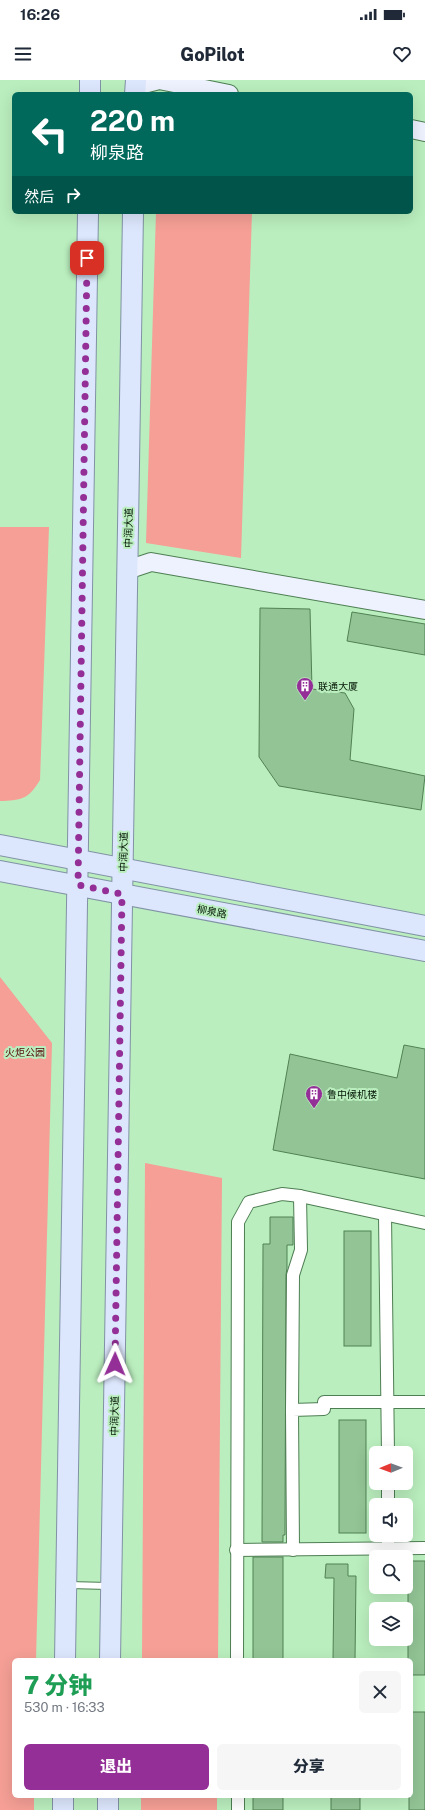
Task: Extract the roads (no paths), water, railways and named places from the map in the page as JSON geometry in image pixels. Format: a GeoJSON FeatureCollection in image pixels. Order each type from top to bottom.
{"type":"FeatureCollection","features":[{"type":"Feature","properties":{"kind":"main road"},"geometry":{"type":"LineString","coordinates":[[90,80],[90,92]]}},
{"type":"Feature","properties":{"kind":"main road"},"geometry":{"type":"LineString","coordinates":[[65,1658],[88,214]]}},
{"type":"Feature","properties":{"kind":"main road","name":"中润大道"},"geometry":{"type":"LineString","coordinates":[[110,1658],[133,214]]}},
{"type":"Feature","properties":{"kind":"main road"},"geometry":{"type":"LineString","coordinates":[[0,845],[425,926]]}},
{"type":"Feature","properties":{"kind":"main road","name":"柳泉路"},"geometry":{"type":"LineString","coordinates":[[0,871],[425,951]]}},
{"type":"Feature","properties":{"kind":"main road"},"geometry":{"type":"LineString","coordinates":[[63,1798],[63,1810]]}},
{"type":"Feature","properties":{"kind":"main road"},"geometry":{"type":"LineString","coordinates":[[108,1798],[108,1810]]}},
{"type":"Feature","properties":{"kind":"street"},"geometry":{"type":"LineString","coordinates":[[136,87],[159,80],[219,92]]}},
{"type":"Feature","properties":{"kind":"street"},"geometry":{"type":"LineString","coordinates":[[413,130],[425,132]]}},
{"type":"Feature","properties":{"kind":"street"},"geometry":{"type":"LineString","coordinates":[[127,570],[152,562],[425,610]]}},
{"type":"Feature","properties":{"kind":"street"},"geometry":{"type":"LineString","coordinates":[[237,1658],[236,1550],[238,1222],[249,1202],[282,1194],[300,1196],[425,1223]]}},
{"type":"Feature","properties":{"kind":"street"},"geometry":{"type":"LineString","coordinates":[[293,1550],[293,1275],[301,1250],[300,1196]]}},
{"type":"Feature","properties":{"kind":"street"},"geometry":{"type":"LineString","coordinates":[[385,1215],[388,1446]]}},
{"type":"Feature","properties":{"kind":"street"},"geometry":{"type":"LineString","coordinates":[[292,1410],[324,1409],[324,1402],[425,1402]]}},
{"type":"Feature","properties":{"kind":"street"},"geometry":{"type":"LineString","coordinates":[[388,1542],[388,1548]]}},
{"type":"Feature","properties":{"kind":"street"},"geometry":{"type":"LineString","coordinates":[[236,1550],[425,1548]]}},
{"type":"Feature","properties":{"kind":"street"},"geometry":{"type":"LineString","coordinates":[[238,1798],[238,1810]]}},
{"type":"Feature","properties":{"kind":"lane"},"geometry":{"type":"LineString","coordinates":[[66,1585],[111,1586]]}},
{"type":"Feature","properties":{"kind":"place","name":"联通大厦"},"geometry":{"type":"Point","coordinates":[305,701]}},
{"type":"Feature","properties":{"kind":"place","name":"鲁中候机楼"},"geometry":{"type":"Point","coordinates":[314,1109]}},
{"type":"Feature","properties":{"kind":"park label","name":"火炬公园"},"geometry":{"type":"Point","coordinates":[25,1052]}}]}
